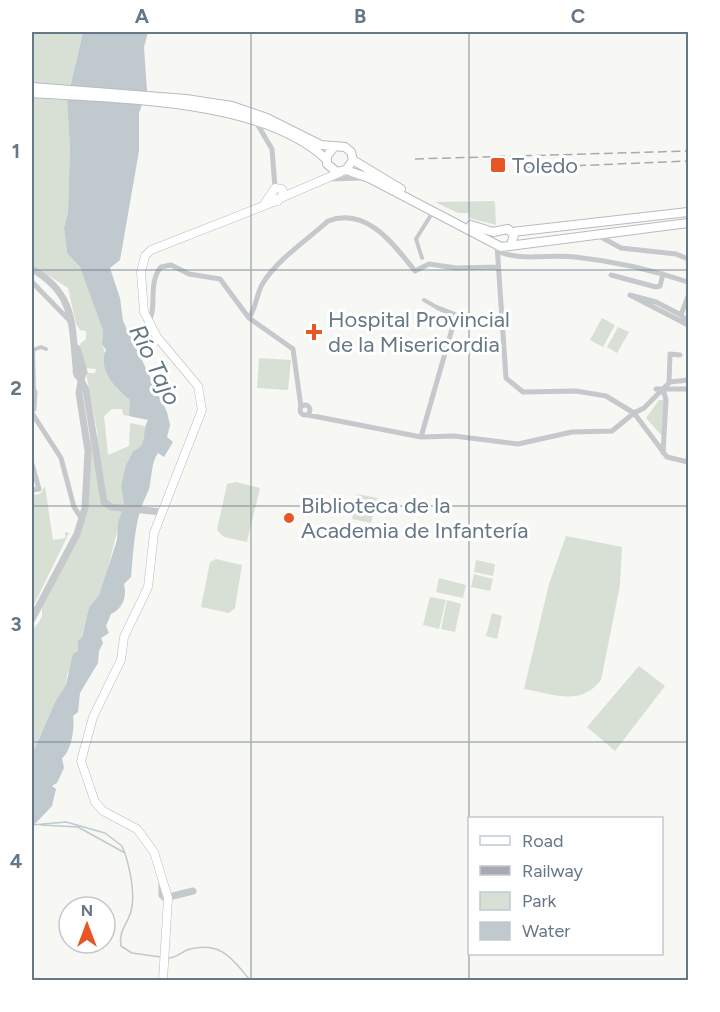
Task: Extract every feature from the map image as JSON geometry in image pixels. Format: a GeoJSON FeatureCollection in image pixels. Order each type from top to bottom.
{"type":"FeatureCollection","features":[{"type":"Feature","properties":{"kind":"main road"},"geometry":{"type":"LineString","coordinates":[[32,87],[53,91],[232,106],[267,118],[321,145],[341,146],[348,149],[353,160],[474,227],[487,231],[505,228],[512,232],[688,212]]}},
{"type":"Feature","properties":{"kind":"main road"},"geometry":{"type":"LineString","coordinates":[[32,93],[53,91]]}},
{"type":"Feature","properties":{"kind":"main road"},"geometry":{"type":"LineString","coordinates":[[165,101],[209,108],[255,121],[305,144],[327,161],[333,170],[369,178],[502,247],[688,223]]}},
{"type":"Feature","properties":{"kind":"main road"},"geometry":{"type":"LineString","coordinates":[[322,180],[326,174],[328,152],[334,147]]}},
{"type":"Feature","properties":{"kind":"main road"},"geometry":{"type":"LineString","coordinates":[[163,981],[168,902],[167,888],[154,852],[142,834],[126,821],[103,811],[95,802],[81,761],[93,717],[121,660],[124,637],[148,587],[150,549],[162,512],[200,418],[201,401],[194,379],[165,348],[148,321],[141,301],[141,272],[148,253],[264,204],[277,194],[293,192],[343,171],[353,160]]}},
{"type":"Feature","properties":{"kind":"main road"},"geometry":{"type":"LineString","coordinates":[[498,230],[494,238],[502,247]]}},
{"type":"Feature","properties":{"kind":"main road"},"geometry":{"type":"LineString","coordinates":[[502,247],[514,239],[512,232]]}},
{"type":"Feature","properties":{"kind":"street"},"geometry":{"type":"LineString","coordinates":[[255,121],[269,140],[272,149],[277,194]]}},
{"type":"Feature","properties":{"kind":"street"},"geometry":{"type":"LineString","coordinates":[[322,180],[369,178]]}},
{"type":"Feature","properties":{"kind":"street"},"geometry":{"type":"LineString","coordinates":[[422,258],[416,239],[431,215]]}},
{"type":"Feature","properties":{"kind":"street"},"geometry":{"type":"LineString","coordinates":[[249,318],[256,307],[260,290],[273,271],[328,221],[345,217],[359,219],[380,231],[415,271],[429,264],[456,268],[498,265]]}},
{"type":"Feature","properties":{"kind":"street"},"geometry":{"type":"LineString","coordinates":[[596,234],[621,249],[676,254],[688,259]]}},
{"type":"Feature","properties":{"kind":"street"},"geometry":{"type":"LineString","coordinates":[[502,247],[498,265],[506,378],[512,385],[523,392],[591,392],[606,396],[634,413],[667,457],[688,462]]}},
{"type":"Feature","properties":{"kind":"street"},"geometry":{"type":"LineString","coordinates":[[502,247],[513,258],[573,256],[663,274],[688,282]]}},
{"type":"Feature","properties":{"kind":"street"},"geometry":{"type":"LineString","coordinates":[[148,321],[151,318],[151,296],[157,272],[166,265],[189,274],[220,279],[249,318],[293,349],[301,396],[306,409],[317,416],[421,437],[454,436],[518,444],[572,432],[612,431],[644,408],[660,389],[676,379],[688,380]]}},
{"type":"Feature","properties":{"kind":"street"},"geometry":{"type":"LineString","coordinates":[[32,269],[49,279],[61,292],[71,322],[83,391],[88,451],[86,508],[77,534],[32,619]]}},
{"type":"Feature","properties":{"kind":"street"},"geometry":{"type":"LineString","coordinates":[[610,275],[660,286],[663,274]]}},
{"type":"Feature","properties":{"kind":"street"},"geometry":{"type":"LineString","coordinates":[[32,282],[71,322]]}},
{"type":"Feature","properties":{"kind":"street"},"geometry":{"type":"LineString","coordinates":[[630,295],[656,302],[681,315],[688,323],[647,303],[630,295]]}},
{"type":"Feature","properties":{"kind":"street"},"geometry":{"type":"LineString","coordinates":[[681,315],[688,296]]}},
{"type":"Feature","properties":{"kind":"street"},"geometry":{"type":"LineString","coordinates":[[421,437],[456,315],[424,300]]}},
{"type":"Feature","properties":{"kind":"street"},"geometry":{"type":"LineString","coordinates":[[245,312],[256,307]]}},
{"type":"Feature","properties":{"kind":"street"},"geometry":{"type":"LineString","coordinates":[[46,349],[41,347],[33,350],[33,411],[61,458],[74,507],[82,519]]}},
{"type":"Feature","properties":{"kind":"street"},"geometry":{"type":"LineString","coordinates":[[669,383],[670,354],[681,355]]}},
{"type":"Feature","properties":{"kind":"street"},"geometry":{"type":"LineString","coordinates":[[80,371],[101,493],[106,504],[113,507],[162,512]]}},
{"type":"Feature","properties":{"kind":"street"},"geometry":{"type":"LineString","coordinates":[[660,389],[688,390]]}},
{"type":"Feature","properties":{"kind":"street"},"geometry":{"type":"LineString","coordinates":[[660,389],[666,400],[663,453]]}},
{"type":"Feature","properties":{"kind":"street"},"geometry":{"type":"LineString","coordinates":[[306,409],[333,418]]}},
{"type":"Feature","properties":{"kind":"street"},"geometry":{"type":"LineString","coordinates":[[32,464],[39,489],[32,490]]}},
{"type":"Feature","properties":{"kind":"street"},"geometry":{"type":"LineString","coordinates":[[162,874],[162,895],[168,902],[193,891],[175,892],[167,888]]}},
{"type":"Feature","properties":{"kind":"green space"},"geometry":{"type":"Polygon","coordinates":[[[32,32],[83,32],[70,86],[32,83],[32,32]]]}},
{"type":"Feature","properties":{"kind":"green space"},"geometry":{"type":"Polygon","coordinates":[[[32,98],[67,100],[70,147],[68,213],[64,228],[67,253],[80,267],[103,331],[102,344],[117,389],[130,400],[131,405],[129,416],[123,415],[122,409],[112,409],[104,416],[108,455],[129,446],[130,423],[145,426],[145,438],[143,444],[133,451],[126,465],[121,485],[124,505],[99,595],[89,607],[78,651],[67,675],[66,685],[56,700],[32,755],[32,630],[42,616],[42,602],[80,534],[89,439],[98,436],[86,373],[95,373],[96,369],[84,368],[80,344],[86,339],[86,331],[80,330],[76,324],[68,288],[32,265],[32,98]]]}},
{"type":"Feature","properties":{"kind":"green space"},"geometry":{"type":"Polygon","coordinates":[[[435,202],[495,202],[496,225],[469,218],[469,213],[458,213],[435,202]]]}},
{"type":"Feature","properties":{"kind":"green space"},"geometry":{"type":"Polygon","coordinates":[[[602,318],[615,325],[603,347],[590,340],[602,318]]]}},
{"type":"Feature","properties":{"kind":"green space"},"geometry":{"type":"Polygon","coordinates":[[[618,327],[629,332],[617,353],[607,347],[618,327]]]}},
{"type":"Feature","properties":{"kind":"green space"},"geometry":{"type":"Polygon","coordinates":[[[259,358],[291,360],[288,390],[257,388],[259,358]]]}},
{"type":"Feature","properties":{"kind":"green space"},"geometry":{"type":"Polygon","coordinates":[[[659,400],[665,400],[662,436],[646,418],[659,400]]]}},
{"type":"Feature","properties":{"kind":"green space"},"geometry":{"type":"Polygon","coordinates":[[[236,482],[260,488],[247,542],[224,537],[217,530],[227,484],[236,482]]]}},
{"type":"Feature","properties":{"kind":"green space"},"geometry":{"type":"Polygon","coordinates":[[[45,486],[53,540],[65,538],[65,532],[69,533],[32,609],[32,495],[40,494],[45,486]]]}},
{"type":"Feature","properties":{"kind":"green space"},"geometry":{"type":"Polygon","coordinates":[[[357,494],[377,498],[371,523],[352,519],[357,494]]]}},
{"type":"Feature","properties":{"kind":"green space"},"geometry":{"type":"Polygon","coordinates":[[[566,536],[622,547],[620,585],[601,680],[584,694],[575,696],[524,689],[549,584],[566,536]]]}},
{"type":"Feature","properties":{"kind":"green space"},"geometry":{"type":"Polygon","coordinates":[[[216,559],[242,565],[235,608],[229,613],[201,607],[210,562],[216,559]]]}},
{"type":"Feature","properties":{"kind":"green space"},"geometry":{"type":"Polygon","coordinates":[[[476,560],[495,564],[493,576],[474,572],[476,560]]]}},
{"type":"Feature","properties":{"kind":"green space"},"geometry":{"type":"Polygon","coordinates":[[[474,574],[493,579],[490,591],[471,587],[474,574]]]}},
{"type":"Feature","properties":{"kind":"green space"},"geometry":{"type":"Polygon","coordinates":[[[439,578],[466,585],[463,598],[436,592],[439,578]]]}},
{"type":"Feature","properties":{"kind":"green space"},"geometry":{"type":"Polygon","coordinates":[[[430,597],[446,600],[439,629],[423,625],[430,597]]]}},
{"type":"Feature","properties":{"kind":"green space"},"geometry":{"type":"Polygon","coordinates":[[[447,600],[461,604],[455,632],[441,629],[447,600]]]}},
{"type":"Feature","properties":{"kind":"green space"},"geometry":{"type":"Polygon","coordinates":[[[492,613],[502,616],[497,639],[486,636],[492,613]]]}},
{"type":"Feature","properties":{"kind":"green space"},"geometry":{"type":"Polygon","coordinates":[[[639,666],[665,686],[615,751],[587,727],[639,666]]]}},
{"type":"Feature","properties":{"kind":"water"},"geometry":{"type":"Polygon","coordinates":[[[83,32],[148,32],[144,47],[147,91],[139,113],[139,151],[120,260],[110,268],[120,298],[123,321],[167,412],[170,425],[167,437],[173,442],[164,457],[158,453],[154,461],[149,489],[138,519],[131,577],[124,584],[123,602],[119,609],[111,614],[106,626],[109,633],[101,638],[103,643],[99,651],[98,663],[80,693],[78,712],[73,716],[72,739],[68,751],[62,758],[64,768],[57,783],[52,786],[56,789],[52,806],[32,827],[32,755],[56,700],[66,685],[73,654],[78,651],[78,641],[82,637],[89,607],[99,595],[117,540],[118,523],[124,505],[121,485],[126,465],[133,451],[143,442],[148,420],[129,416],[130,400],[109,378],[104,364],[106,350],[102,344],[103,331],[80,267],[67,253],[64,228],[68,213],[70,147],[67,100],[83,32]]]}},
{"type":"Feature","properties":{"kind":"waterway"},"geometry":{"type":"LineString","coordinates":[[32,825],[66,822],[105,833],[122,846],[129,869],[133,896],[130,916],[121,936],[121,946],[132,953],[161,957]]}},
{"type":"Feature","properties":{"kind":"waterway"},"geometry":{"type":"LineString","coordinates":[[41,825],[78,827],[125,853]]}},
{"type":"Feature","properties":{"kind":"waterway"},"geometry":{"type":"LineString","coordinates":[[168,958],[201,947],[219,950],[232,959],[250,980]]}},
{"type":"Feature","properties":{"kind":"railway"},"geometry":{"type":"LineString","coordinates":[[415,159],[688,151]]}},
{"type":"Feature","properties":{"kind":"railway"},"geometry":{"type":"LineString","coordinates":[[523,168],[688,161]]}},
{"type":"Feature","properties":{"kind":"place","name":"Toledo"},"geometry":{"type":"Point","coordinates":[498,165]}},
{"type":"Feature","properties":{"kind":"place","name":"Hospital Provincial de la Misericordia"},"geometry":{"type":"Point","coordinates":[314,332]}},
{"type":"Feature","properties":{"kind":"place","name":"Biblioteca de la Academia de Infantería"},"geometry":{"type":"Point","coordinates":[289,518]}},
{"type":"Feature","properties":{"kind":"water label","name":"Río Tajo"},"geometry":{"type":"Point","coordinates":[155,365]}}]}
